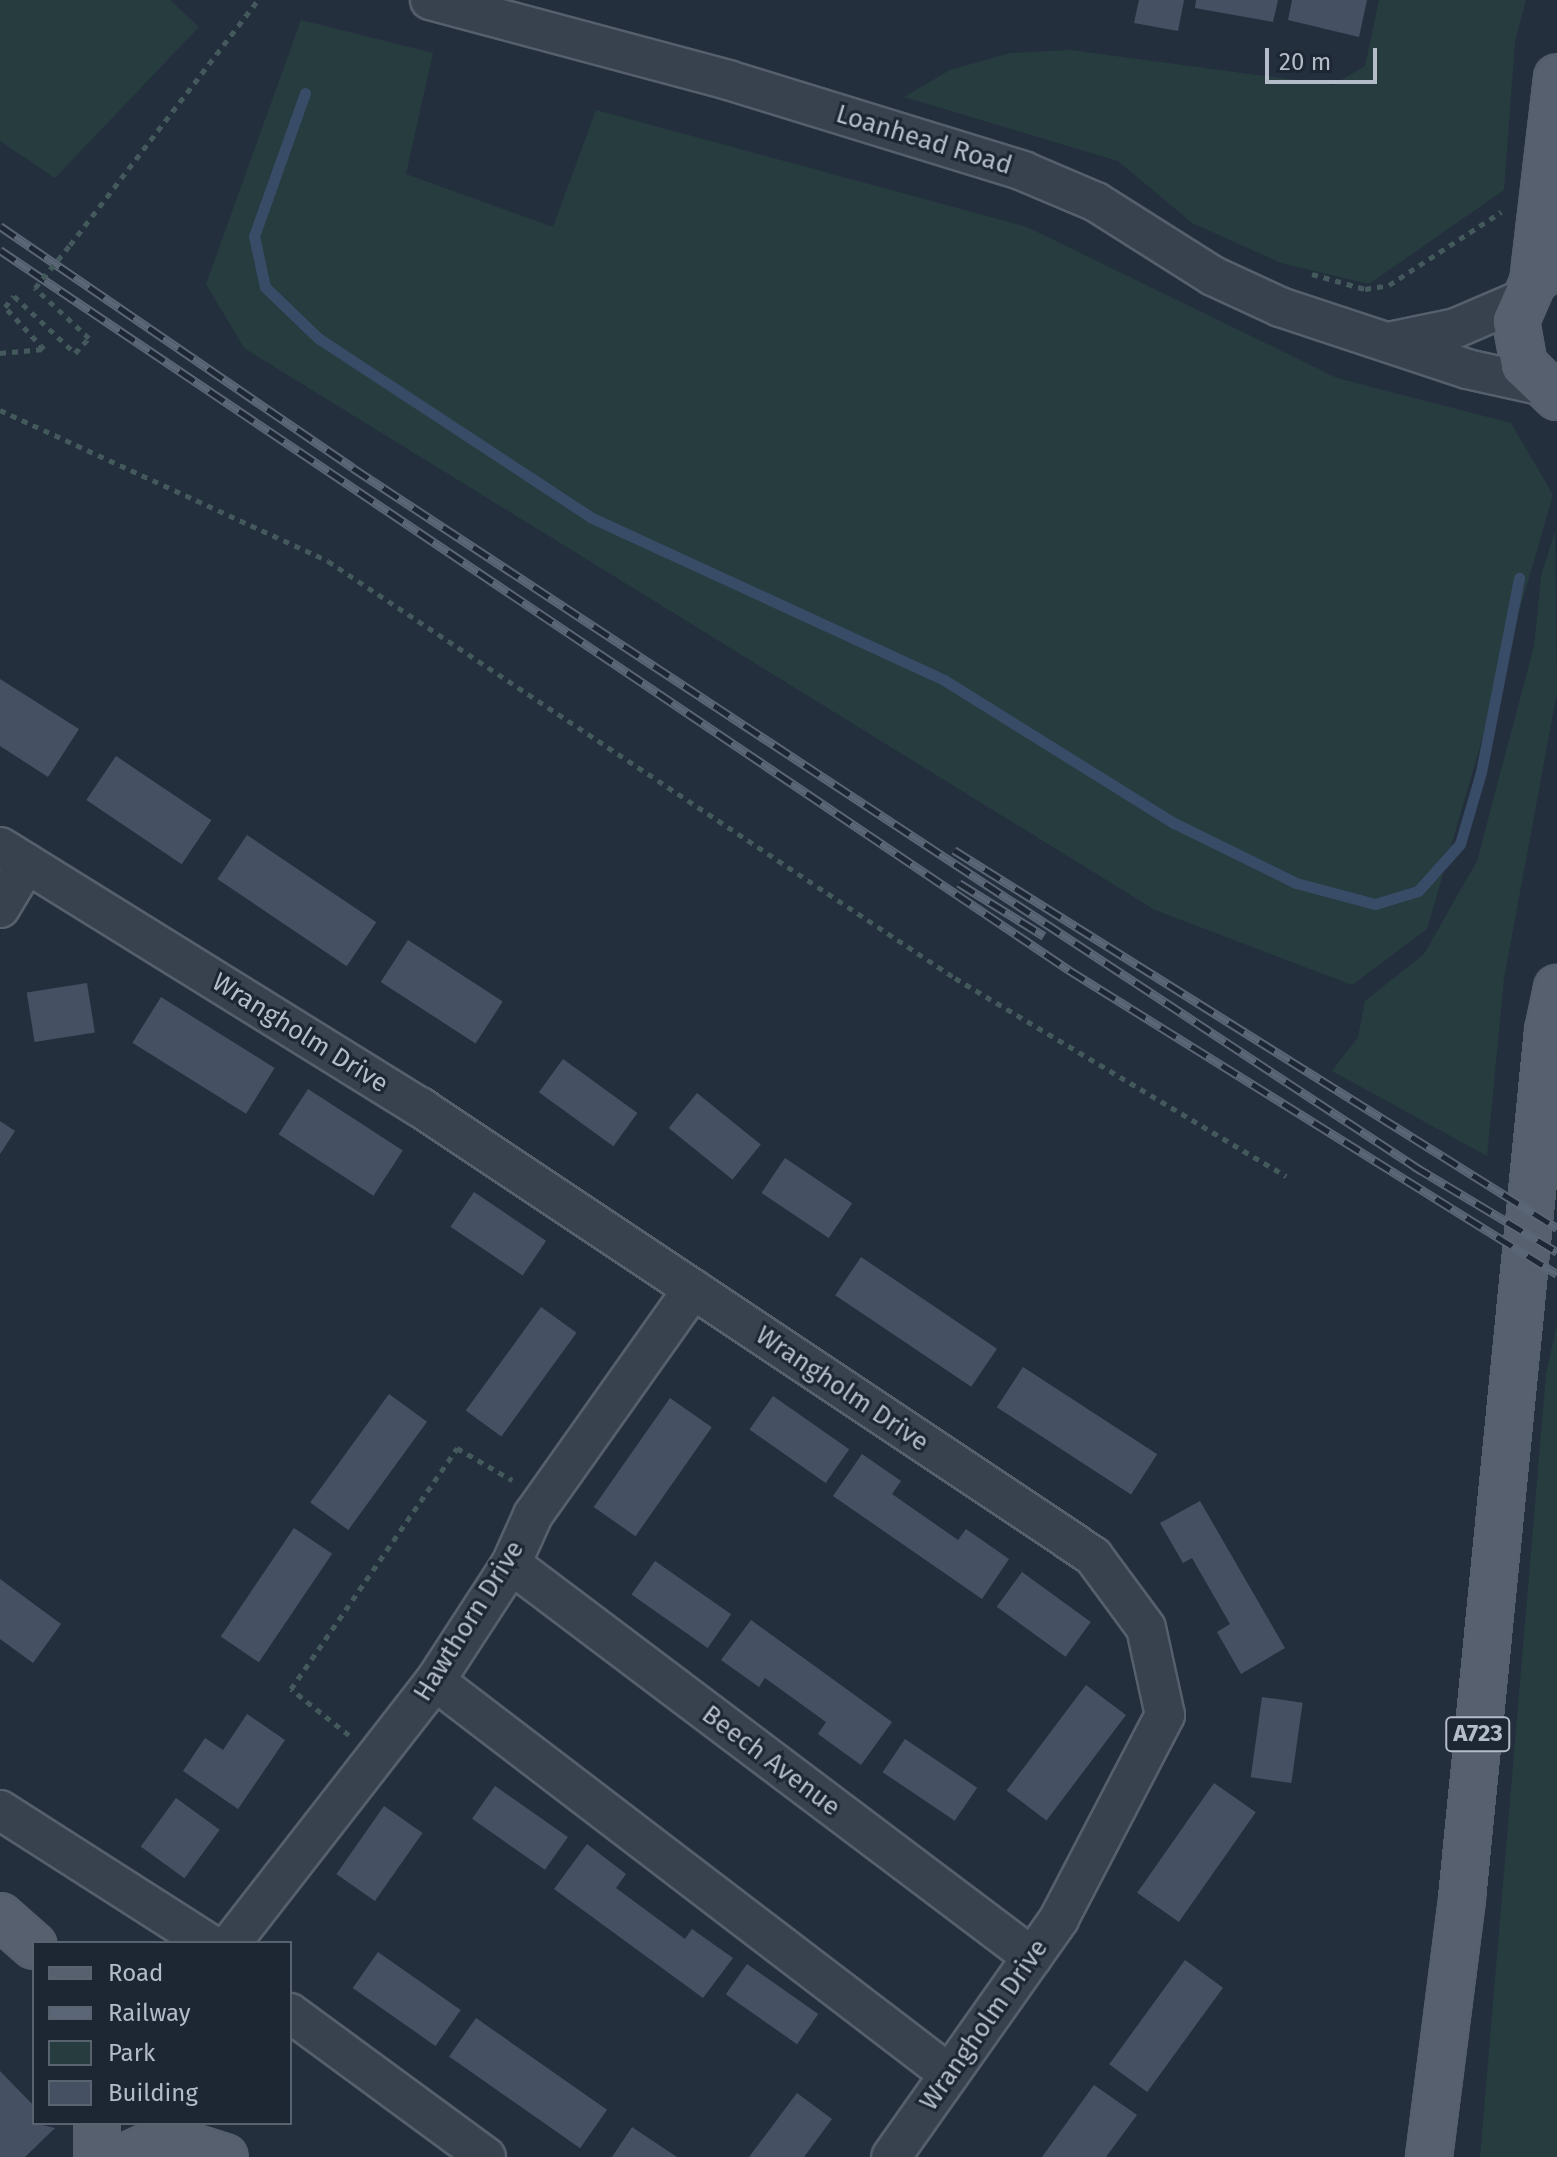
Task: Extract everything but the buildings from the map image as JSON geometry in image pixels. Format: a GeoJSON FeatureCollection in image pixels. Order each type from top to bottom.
{"type":"FeatureCollection","features":[{"type":"Feature","properties":{"kind":"main road"},"geometry":{"type":"LineString","coordinates":[[1548,391],[1516,342],[1537,282],[1555,142],[1557,77]]}},
{"type":"Feature","properties":{"kind":"main road","name":"A723"},"geometry":{"type":"LineString","coordinates":[[1429,2157],[1462,1898],[1548,1031],[1557,988]]}},
{"type":"Feature","properties":{"kind":"main road"},"geometry":{"type":"LineString","coordinates":[[0,1916],[32,1944]]}},
{"type":"Feature","properties":{"kind":"main road"},"geometry":{"type":"LineString","coordinates":[[97,2125],[97,2157]]}},
{"type":"Feature","properties":{"kind":"main road"},"geometry":{"type":"LineString","coordinates":[[140,2142],[177,2142],[225,2157]]}},
{"type":"Feature","properties":{"kind":"street","name":"Loanhead Road"},"geometry":{"type":"LineString","coordinates":[[430,0],[728,80],[1023,171],[1096,202],[1226,282],[1317,320],[1393,341],[1467,369],[1548,391]]}},
{"type":"Feature","properties":{"kind":"street","name":"Loanhead Road"},"geometry":{"type":"LineString","coordinates":[[1393,341],[1456,328],[1537,282]]}},
{"type":"Feature","properties":{"kind":"street"},"geometry":{"type":"LineString","coordinates":[[0,908],[14,855]]}},
{"type":"Feature","properties":{"kind":"street","name":"Wrangholm Drive"},"geometry":{"type":"LineString","coordinates":[[14,855],[420,1107],[1093,1556],[1146,1628],[1165,1715],[1059,1919],[891,2157]]}},
{"type":"Feature","properties":{"kind":"street","name":"Hawthorn Drive"},"geometry":{"type":"LineString","coordinates":[[233,1941],[435,1681],[511,1564],[544,1499],[693,1289]]}},
{"type":"Feature","properties":{"kind":"street","name":"Beech Avenue"},"geometry":{"type":"LineString","coordinates":[[511,1564],[1032,1957]]}},
{"type":"Feature","properties":{"kind":"street"},"geometry":{"type":"LineString","coordinates":[[435,1681],[949,2074]]}},
{"type":"Feature","properties":{"kind":"street"},"geometry":{"type":"LineString","coordinates":[[0,1810],[205,1941]]}},
{"type":"Feature","properties":{"kind":"street"},"geometry":{"type":"LineString","coordinates":[[292,2014],[486,2157]]}},
{"type":"Feature","properties":{"kind":"path"},"geometry":{"type":"LineString","coordinates":[[0,353],[44,349],[5,307],[14,296],[75,353],[89,338],[35,288],[218,59],[258,0]]}},
{"type":"Feature","properties":{"kind":"path"},"geometry":{"type":"LineString","coordinates":[[0,410],[328,561],[955,978],[1286,1176]]}},
{"type":"Feature","properties":{"kind":"path"},"geometry":{"type":"LineString","coordinates":[[376,1757],[291,1689],[457,1448],[544,1499]]}},
{"type":"Feature","properties":{"kind":"green space"},"geometry":{"type":"Polygon","coordinates":[[[0,0],[170,0],[199,27],[55,178],[0,141],[0,0]]]}},
{"type":"Feature","properties":{"kind":"green space"},"geometry":{"type":"Polygon","coordinates":[[[1379,0],[1526,0],[1515,42],[1504,190],[1369,284],[1281,263],[1192,223],[1118,161],[904,97],[950,70],[1010,53],[1070,50],[1333,85],[1365,66],[1379,0]]]}},
{"type":"Feature","properties":{"kind":"green space"},"geometry":{"type":"Polygon","coordinates":[[[301,20],[433,53],[406,174],[553,227],[596,110],[1027,227],[1337,378],[1511,423],[1553,495],[1427,929],[1352,985],[1155,910],[244,348],[206,284],[301,20]]]}},
{"type":"Feature","properties":{"kind":"green space"},"geometry":{"type":"Polygon","coordinates":[[[1555,531],[1557,692],[1504,979],[1487,1156],[1332,1071],[1358,1037],[1365,1001],[1424,954],[1477,861],[1534,646],[1541,576],[1555,531]]]}},
{"type":"Feature","properties":{"kind":"green space"},"geometry":{"type":"Polygon","coordinates":[[[1557,1324],[1557,2157],[1480,2157],[1546,1374],[1557,1324]]]}},
{"type":"Feature","properties":{"kind":"waterway"},"geometry":{"type":"LineString","coordinates":[[305,93],[254,236],[265,287],[318,338],[590,517],[944,680],[1174,823],[1296,883],[1375,904],[1418,891],[1460,844],[1481,772],[1519,578]]}},
{"type":"Feature","properties":{"kind":"railway"},"geometry":{"type":"LineString","coordinates":[[0,226],[353,468],[1422,1171]]}},
{"type":"Feature","properties":{"kind":"railway"},"geometry":{"type":"LineString","coordinates":[[0,250],[1069,970],[1557,1274]]}},
{"type":"Feature","properties":{"kind":"railway"},"geometry":{"type":"LineString","coordinates":[[954,850],[1557,1228]]}},
{"type":"Feature","properties":{"kind":"railway"},"geometry":{"type":"LineString","coordinates":[[959,883],[1044,936]]}},
{"type":"Feature","properties":{"kind":"railway"},"geometry":{"type":"LineString","coordinates":[[1414,1166],[1557,1252]]}}]}
